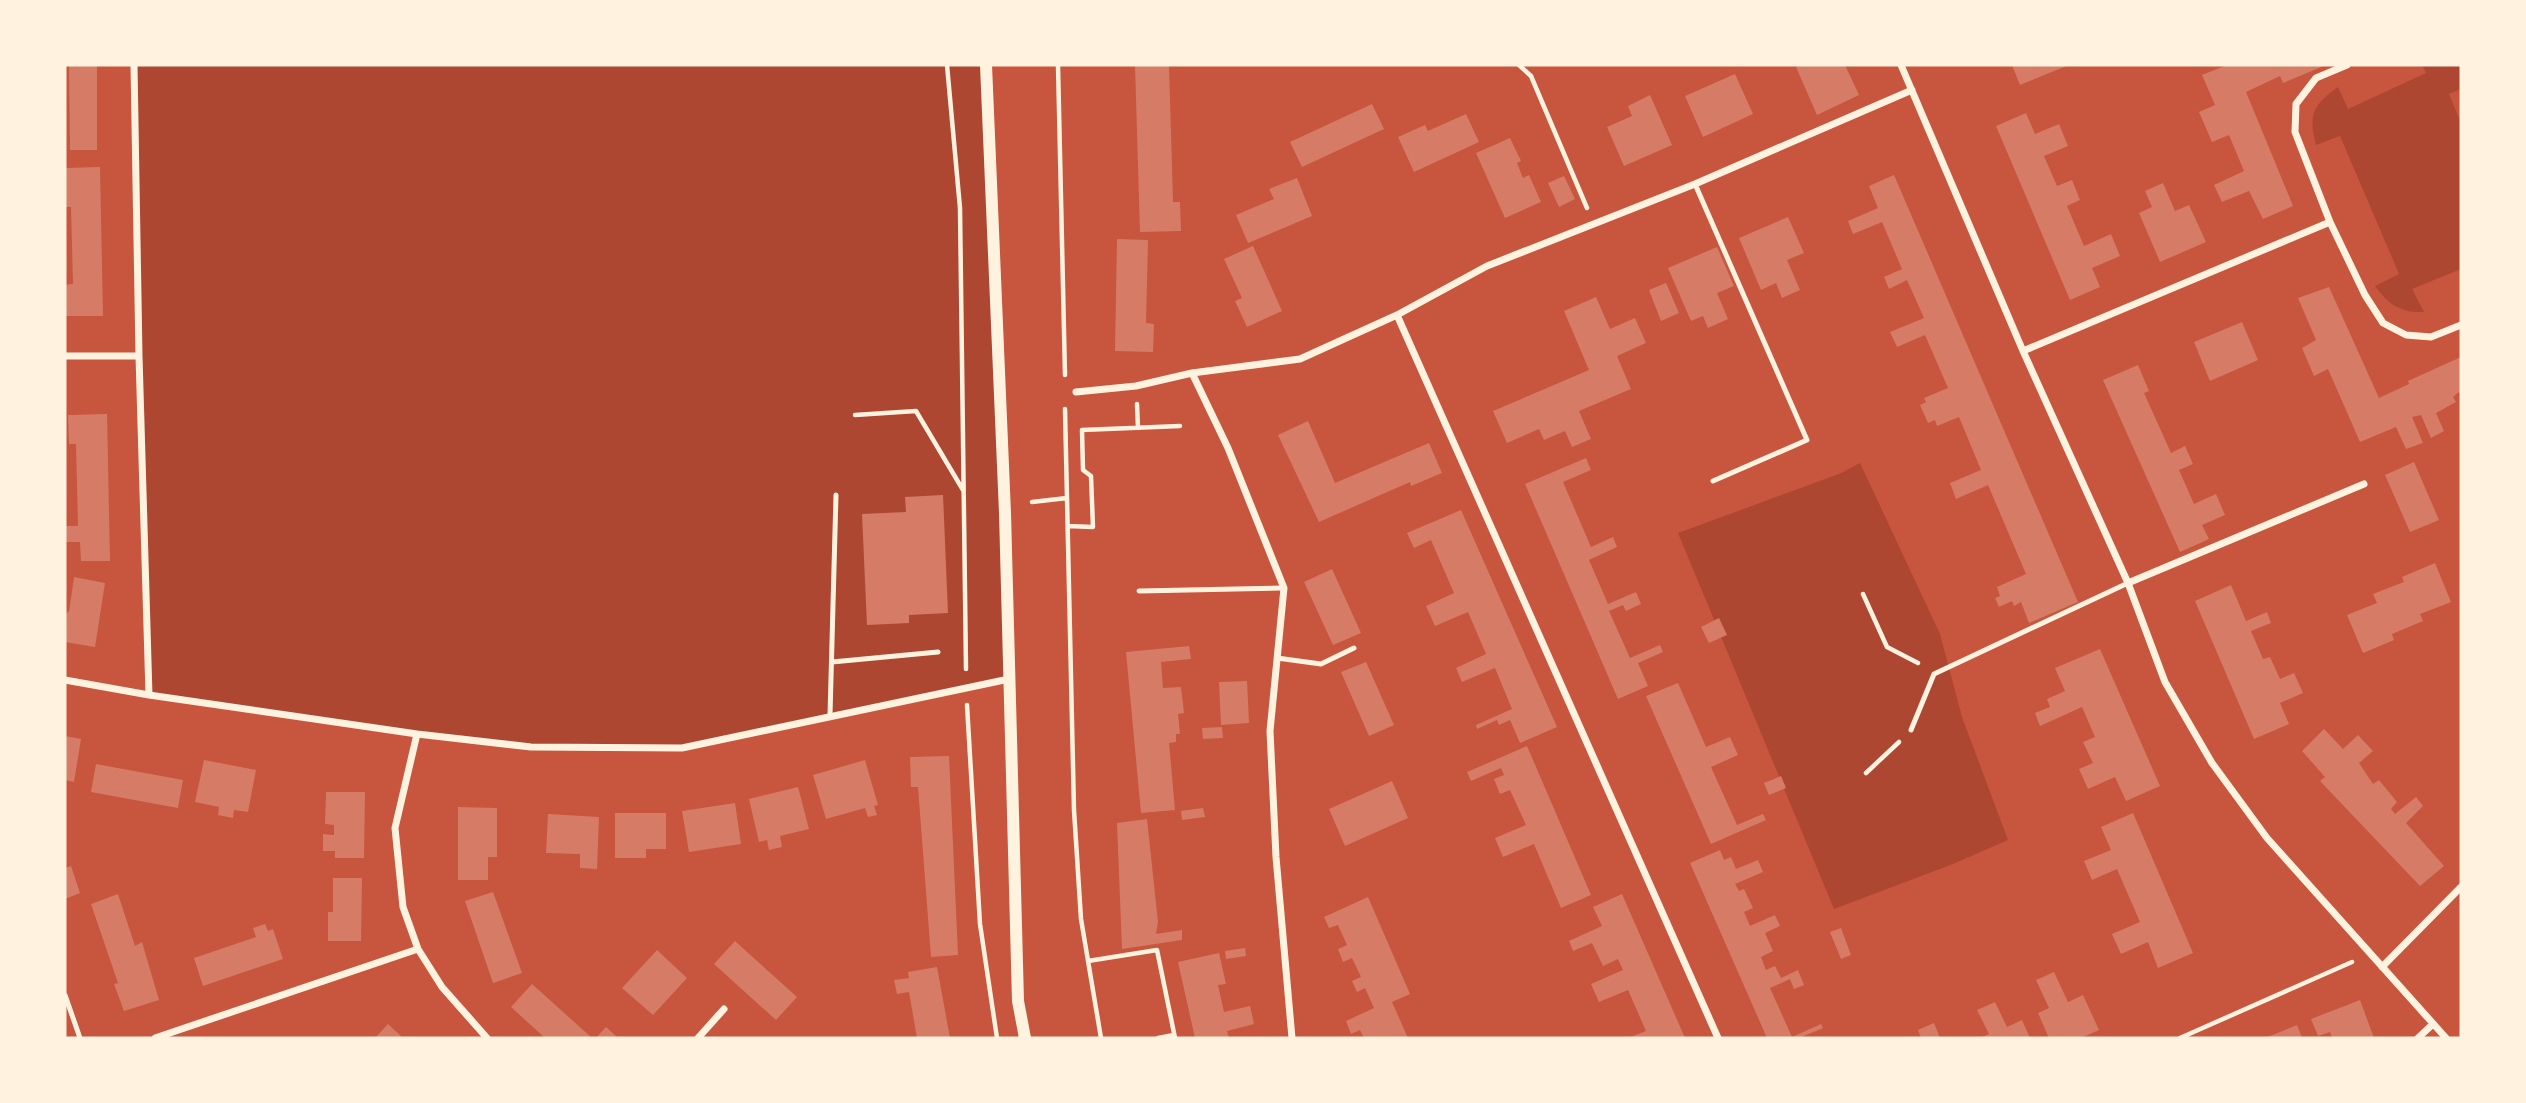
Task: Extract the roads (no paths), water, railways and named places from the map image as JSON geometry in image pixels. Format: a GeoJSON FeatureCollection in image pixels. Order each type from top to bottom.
{"type":"FeatureCollection","features":[{"type":"Feature","properties":{"kind":"street"},"geometry":{"type":"LineString","coordinates":[[134,65],[149,695]]}},
{"type":"Feature","properties":{"kind":"street"},"geometry":{"type":"LineString","coordinates":[[986,65],[1004,503],[1018,1002],[1025,1038]]}},
{"type":"Feature","properties":{"kind":"street"},"geometry":{"type":"LineString","coordinates":[[1901,65],[2023,351],[2127,583],[2165,682],[2212,763],[2267,838],[2446,1038]]}},
{"type":"Feature","properties":{"kind":"street"},"geometry":{"type":"LineString","coordinates":[[2347,65],[2316,78],[2296,104],[2295,132],[2330,222],[2365,295],[2382,323],[2406,335],[2431,337],[2461,325]]}},
{"type":"Feature","properties":{"kind":"street"},"geometry":{"type":"LineString","coordinates":[[1076,392],[1136,386],[1192,373],[1300,359],[1397,315],[1487,266],[1695,184],[1912,90]]}},
{"type":"Feature","properties":{"kind":"street"},"geometry":{"type":"LineString","coordinates":[[2023,351],[2330,222]]}},
{"type":"Feature","properties":{"kind":"street"},"geometry":{"type":"LineString","coordinates":[[1397,315],[1718,1038]]}},
{"type":"Feature","properties":{"kind":"street"},"geometry":{"type":"LineString","coordinates":[[65,356],[139,356]]}},
{"type":"Feature","properties":{"kind":"street"},"geometry":{"type":"LineString","coordinates":[[1192,373],[1228,448],[1284,588],[1271,745],[1276,857],[1292,1038]]}},
{"type":"Feature","properties":{"kind":"street"},"geometry":{"type":"LineString","coordinates":[[2127,583],[2364,484]]}},
{"type":"Feature","properties":{"kind":"street"},"geometry":{"type":"LineString","coordinates":[[65,680],[417,734],[531,747],[682,747],[1009,679]]}},
{"type":"Feature","properties":{"kind":"street"},"geometry":{"type":"LineString","coordinates":[[417,734],[395,828],[403,907],[418,949],[442,987],[487,1038]]}},
{"type":"Feature","properties":{"kind":"street"},"geometry":{"type":"LineString","coordinates":[[2382,967],[2461,887]]}},
{"type":"Feature","properties":{"kind":"street"},"geometry":{"type":"LineString","coordinates":[[155,1038],[418,949]]}},
{"type":"Feature","properties":{"kind":"street"},"geometry":{"type":"LineString","coordinates":[[698,1038],[724,1009]]}},
{"type":"Feature","properties":{"kind":"street"},"geometry":{"type":"LineString","coordinates":[[2418,1038],[2433,1024]]}},
{"type":"Feature","properties":{"kind":"lane"},"geometry":{"type":"LineString","coordinates":[[1695,184],[1807,440],[1713,481]]}},
{"type":"Feature","properties":{"kind":"lane"},"geometry":{"type":"LineString","coordinates":[[830,715],[836,495]]}},
{"type":"Feature","properties":{"kind":"lane"},"geometry":{"type":"LineString","coordinates":[[1911,730],[1934,674],[2127,583]]}},
{"type":"Feature","properties":{"kind":"lane"},"geometry":{"type":"LineString","coordinates":[[1139,591],[1284,588]]}},
{"type":"Feature","properties":{"kind":"lane"},"geometry":{"type":"LineString","coordinates":[[1277,659],[1321,664],[1354,648]]}},
{"type":"Feature","properties":{"kind":"lane"},"geometry":{"type":"LineString","coordinates":[[832,662],[938,652]]}},
{"type":"Feature","properties":{"kind":"lane"},"geometry":{"type":"LineString","coordinates":[[65,996],[80,1038]]}}]}
